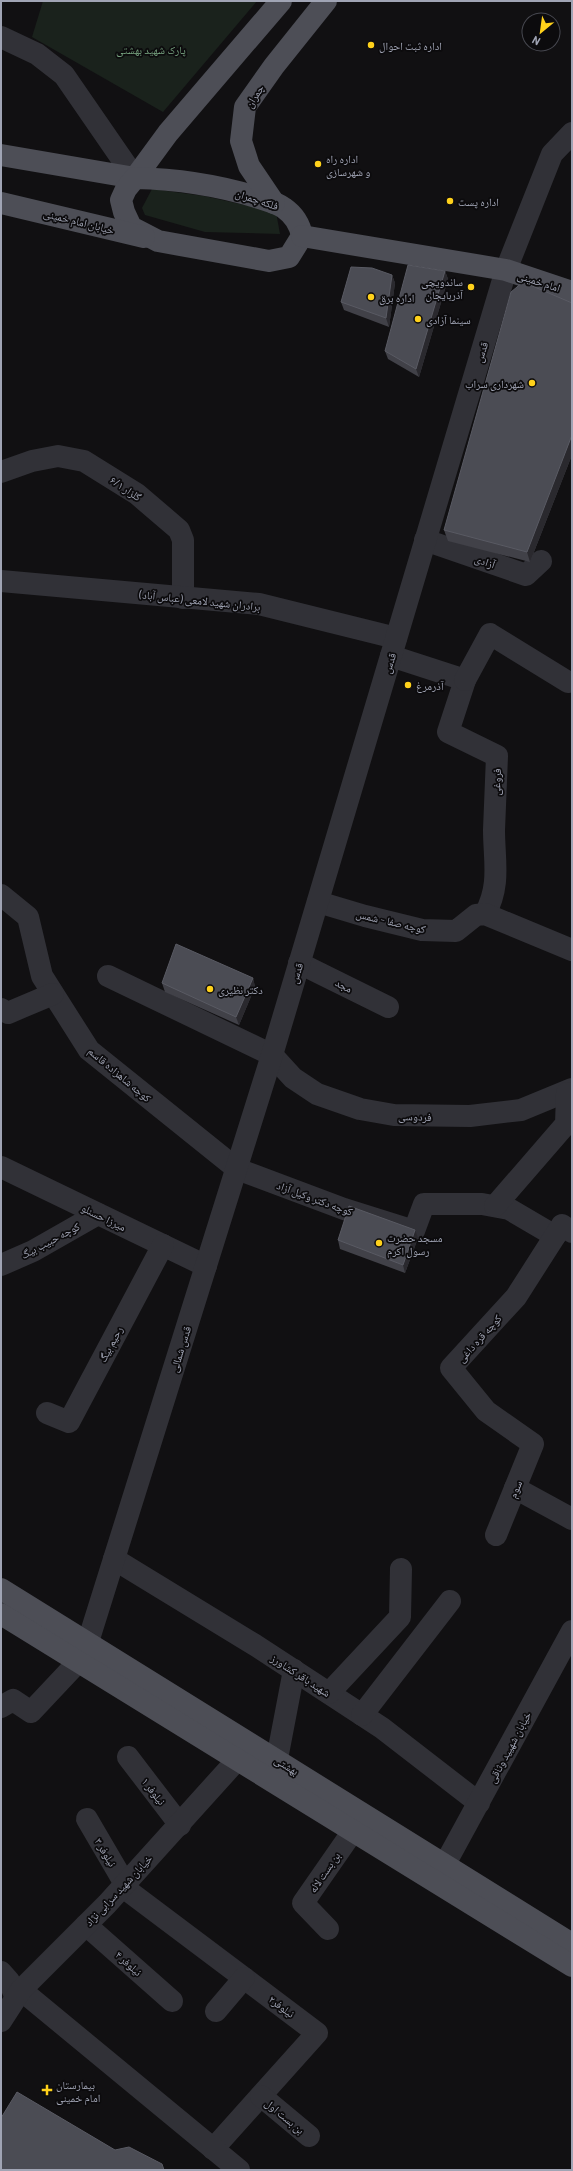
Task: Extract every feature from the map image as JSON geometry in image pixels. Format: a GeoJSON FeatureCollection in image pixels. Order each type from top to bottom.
{"type":"FeatureCollection","features":[{"type":"Feature","properties":{"kind":"main road"},"geometry":{"type":"LineString","coordinates":[[281,1],[168,133],[126,189],[121,200],[124,212],[131,227],[158,241],[231,256],[269,261],[289,257],[302,236]]}},
{"type":"Feature","properties":{"kind":"main road","name":"چمران"},"geometry":{"type":"LineString","coordinates":[[274,203],[249,166],[241,141],[245,107],[274,66],[326,1]]}},
{"type":"Feature","properties":{"kind":"main road"},"geometry":{"type":"LineString","coordinates":[[1,155],[135,178]]}},
{"type":"Feature","properties":{"kind":"main road","name":"فلکه چمران"},"geometry":{"type":"LineString","coordinates":[[135,178],[160,178],[204,185],[238,192],[274,203],[285,208],[300,224],[302,236]]}},
{"type":"Feature","properties":{"kind":"main road","name":"خیابان امام خمینی"},"geometry":{"type":"LineString","coordinates":[[1,203],[158,241]]}},
{"type":"Feature","properties":{"kind":"main road","name":"امام خمینی"},"geometry":{"type":"LineString","coordinates":[[302,236],[506,270],[572,292]]}},
{"type":"Feature","properties":{"kind":"main road","name":"بهشتی"},"geometry":{"type":"LineString","coordinates":[[1,1589],[277,1759],[572,1944]]}},
{"type":"Feature","properties":{"kind":"main road","name":"بهشتی"},"geometry":{"type":"LineString","coordinates":[[1,1614],[572,1966]]}},
{"type":"Feature","properties":{"kind":"street"},"geometry":{"type":"LineString","coordinates":[[1,37],[37,54],[64,75],[135,178]]}},
{"type":"Feature","properties":{"kind":"street","name":"قدس"},"geometry":{"type":"LineString","coordinates":[[272,1055],[506,270],[552,154],[572,133]]}},
{"type":"Feature","properties":{"kind":"street","name":"گلزار ۶/۱"},"geometry":{"type":"LineString","coordinates":[[1,472],[32,461],[58,456],[84,461],[137,494],[179,530],[184,548],[183,598]]}},
{"type":"Feature","properties":{"kind":"street","name":"آزادی"},"geometry":{"type":"LineString","coordinates":[[425,540],[526,575],[541,561]]}},
{"type":"Feature","properties":{"kind":"street","name":"برادران شهید لامعی (عباس آباد)"},"geometry":{"type":"LineString","coordinates":[[1,581],[259,604],[394,647]]}},
{"type":"Feature","properties":{"kind":"street","name":"فروغی"},"geometry":{"type":"LineString","coordinates":[[485,914],[493,900],[496,864],[494,831],[497,756],[448,732],[465,680],[490,634],[568,682]]}},
{"type":"Feature","properties":{"kind":"street"},"geometry":{"type":"LineString","coordinates":[[394,647],[465,680]]}},
{"type":"Feature","properties":{"kind":"street","name":"کوچه شاهزاده قاسم"},"geometry":{"type":"LineString","coordinates":[[1,895],[28,917],[42,976],[89,1050],[236,1170]]}},
{"type":"Feature","properties":{"kind":"street","name":"کوچه صفا - شمس"},"geometry":{"type":"LineString","coordinates":[[318,902],[365,916],[422,930],[456,931],[476,915],[485,914]]}},
{"type":"Feature","properties":{"kind":"street"},"geometry":{"type":"LineString","coordinates":[[485,914],[572,950]]}},
{"type":"Feature","properties":{"kind":"street","name":"مجد"},"geometry":{"type":"LineString","coordinates":[[299,963],[388,1007]]}},
{"type":"Feature","properties":{"kind":"street"},"geometry":{"type":"LineString","coordinates":[[108,976],[272,1055]]}},
{"type":"Feature","properties":{"kind":"street"},"geometry":{"type":"LineString","coordinates":[[1,1009],[8,1013],[53,994]]}},
{"type":"Feature","properties":{"kind":"street","name":"فردوسی"},"geometry":{"type":"LineString","coordinates":[[272,1055],[293,1078],[317,1094],[360,1109],[394,1115],[470,1116],[521,1110],[570,1091]]}},
{"type":"Feature","properties":{"kind":"street","name":"قدس شمالی"},"geometry":{"type":"LineString","coordinates":[[1,1707],[13,1700],[30,1712],[78,1662],[88,1642],[272,1055]]}},
{"type":"Feature","properties":{"kind":"street"},"geometry":{"type":"LineString","coordinates":[[495,1206],[566,1124],[570,1091]]}},
{"type":"Feature","properties":{"kind":"street","name":"میرزا حسنلو"},"geometry":{"type":"LineString","coordinates":[[1,1167],[206,1266]]}},
{"type":"Feature","properties":{"kind":"street","name":"کوچه دکتر وکیل آزاد"},"geometry":{"type":"LineString","coordinates":[[236,1170],[344,1209],[414,1231],[424,1204],[495,1206],[509,1209],[564,1234]]}},
{"type":"Feature","properties":{"kind":"street","name":"کوچه حبیب بیگ"},"geometry":{"type":"LineString","coordinates":[[1,1265],[33,1251],[98,1214]]}},
{"type":"Feature","properties":{"kind":"street","name":"کوچه قره داغی"},"geometry":{"type":"LineString","coordinates":[[533,1444],[486,1411],[451,1368],[516,1296],[564,1234]]}},
{"type":"Feature","properties":{"kind":"street","name":"رحیم بیگ"},"geometry":{"type":"LineString","coordinates":[[47,1413],[69,1422],[163,1245]]}},
{"type":"Feature","properties":{"kind":"street","name":"سوم"},"geometry":{"type":"LineString","coordinates":[[496,1535],[533,1444]]}},
{"type":"Feature","properties":{"kind":"street"},"geometry":{"type":"LineString","coordinates":[[515,1488],[572,1519]]}},
{"type":"Feature","properties":{"kind":"street","name":"شهید باقر کشاورز"},"geometry":{"type":"LineString","coordinates":[[114,1559],[294,1670],[382,1728],[479,1803]]}},
{"type":"Feature","properties":{"kind":"street"},"geometry":{"type":"LineString","coordinates":[[329,1693],[400,1617],[401,1569]]}},
{"type":"Feature","properties":{"kind":"street"},"geometry":{"type":"LineString","coordinates":[[362,1715],[450,1601]]}},
{"type":"Feature","properties":{"kind":"street","name":"خیابان شهیید وثاقی"},"geometry":{"type":"LineString","coordinates":[[445,1864],[572,1631]]}},
{"type":"Feature","properties":{"kind":"street"},"geometry":{"type":"LineString","coordinates":[[277,1759],[294,1670]]}},
{"type":"Feature","properties":{"kind":"street","name":"نیلوفر ۱"},"geometry":{"type":"LineString","coordinates":[[128,1757],[180,1825]]}},
{"type":"Feature","properties":{"kind":"street","name":"خیابان شهید سرابی نژاد"},"geometry":{"type":"LineString","coordinates":[[1,2021],[18,1994],[124,1886],[237,1760]]}},
{"type":"Feature","properties":{"kind":"street","name":"نیلوفر ۳"},"geometry":{"type":"LineString","coordinates":[[87,1820],[124,1886]]}},
{"type":"Feature","properties":{"kind":"street","name":"بن بست لاله"},"geometry":{"type":"LineString","coordinates":[[328,1929],[303,1903],[352,1831]]}},
{"type":"Feature","properties":{"kind":"street","name":"نیلوفر۲"},"geometry":{"type":"LineString","coordinates":[[124,1886],[317,2032],[213,2149]]}},
{"type":"Feature","properties":{"kind":"street","name":"نیلوفر ۴"},"geometry":{"type":"LineString","coordinates":[[86,1925],[172,2001]]}},
{"type":"Feature","properties":{"kind":"street"},"geometry":{"type":"LineString","coordinates":[[1,1972],[9,1980],[18,1994],[239,2170]]}},
{"type":"Feature","properties":{"kind":"street"},"geometry":{"type":"LineString","coordinates":[[216,2011],[244,1978]]}},
{"type":"Feature","properties":{"kind":"street","name":"بن بست اول"},"geometry":{"type":"LineString","coordinates":[[260,2096],[309,2136]]}},
{"type":"Feature","properties":{"kind":"green space","name":"پارک شهید بهشتی"},"geometry":{"type":"Polygon","coordinates":[[[43,1],[257,1],[163,112],[32,37],[43,1]]]}},
{"type":"Feature","properties":{"kind":"green space"},"geometry":{"type":"Polygon","coordinates":[[[152,189],[204,196],[276,212],[280,234],[205,232],[145,215],[142,208],[152,189]]]}},
{"type":"Feature","properties":{"kind":"building","name":"سینما آزادی"},"geometry":{"type":"Polygon","coordinates":[[[408,265],[445,271],[416,369],[385,351],[408,265]]]}},
{"type":"Feature","properties":{"kind":"building","name":"اداره برق"},"geometry":{"type":"Polygon","coordinates":[[[351,267],[372,268],[392,275],[386,318],[341,302],[351,267]]]}},
{"type":"Feature","properties":{"kind":"building","name":"شهرداری سراب"},"geometry":{"type":"Polygon","coordinates":[[[523,282],[572,303],[572,435],[527,552],[444,530],[511,292],[523,282]]]}},
{"type":"Feature","properties":{"kind":"building","name":"دکتر نظیری"},"geometry":{"type":"Polygon","coordinates":[[[176,944],[253,978],[236,1017],[162,983],[176,944]]]}},
{"type":"Feature","properties":{"kind":"building","name":"مسجد حضرت رسول اکرم"},"geometry":{"type":"Polygon","coordinates":[[[349,1206],[415,1230],[403,1265],[338,1240],[349,1206]]]}},
{"type":"Feature","properties":{"kind":"building"},"geometry":{"type":"Polygon","coordinates":[[[17,2092],[115,2150],[129,2147],[162,2164],[164,2170],[1,2170],[1,2118],[17,2092]]]}},
{"type":"Feature","properties":{"kind":"place","name":"اداره ثبت احوال"},"geometry":{"type":"Point","coordinates":[371,45]}},
{"type":"Feature","properties":{"kind":"place","name":"اداره راه و شهرسازی"},"geometry":{"type":"Point","coordinates":[318,164]}},
{"type":"Feature","properties":{"kind":"place","name":"اداره پست"},"geometry":{"type":"Point","coordinates":[450,201]}},
{"type":"Feature","properties":{"kind":"place","name":"ساندویچی آذربایجان"},"geometry":{"type":"Point","coordinates":[471,287]}},
{"type":"Feature","properties":{"kind":"place","name":"اداره برق"},"geometry":{"type":"Point","coordinates":[371,297]}},
{"type":"Feature","properties":{"kind":"place","name":"سینما آزادی"},"geometry":{"type":"Point","coordinates":[418,319]}},
{"type":"Feature","properties":{"kind":"place","name":"شهرداری سراب"},"geometry":{"type":"Point","coordinates":[532,383]}},
{"type":"Feature","properties":{"kind":"place","name":"آذرمرغ"},"geometry":{"type":"Point","coordinates":[408,685]}},
{"type":"Feature","properties":{"kind":"place","name":"دکتر نظیری"},"geometry":{"type":"Point","coordinates":[210,989]}},
{"type":"Feature","properties":{"kind":"place","name":"مسجد حضرت رسول اکرم"},"geometry":{"type":"Point","coordinates":[379,1243]}},
{"type":"Feature","properties":{"kind":"place","name":"بیمارستان امام خمینی"},"geometry":{"type":"Point","coordinates":[47,2090]}}]}
